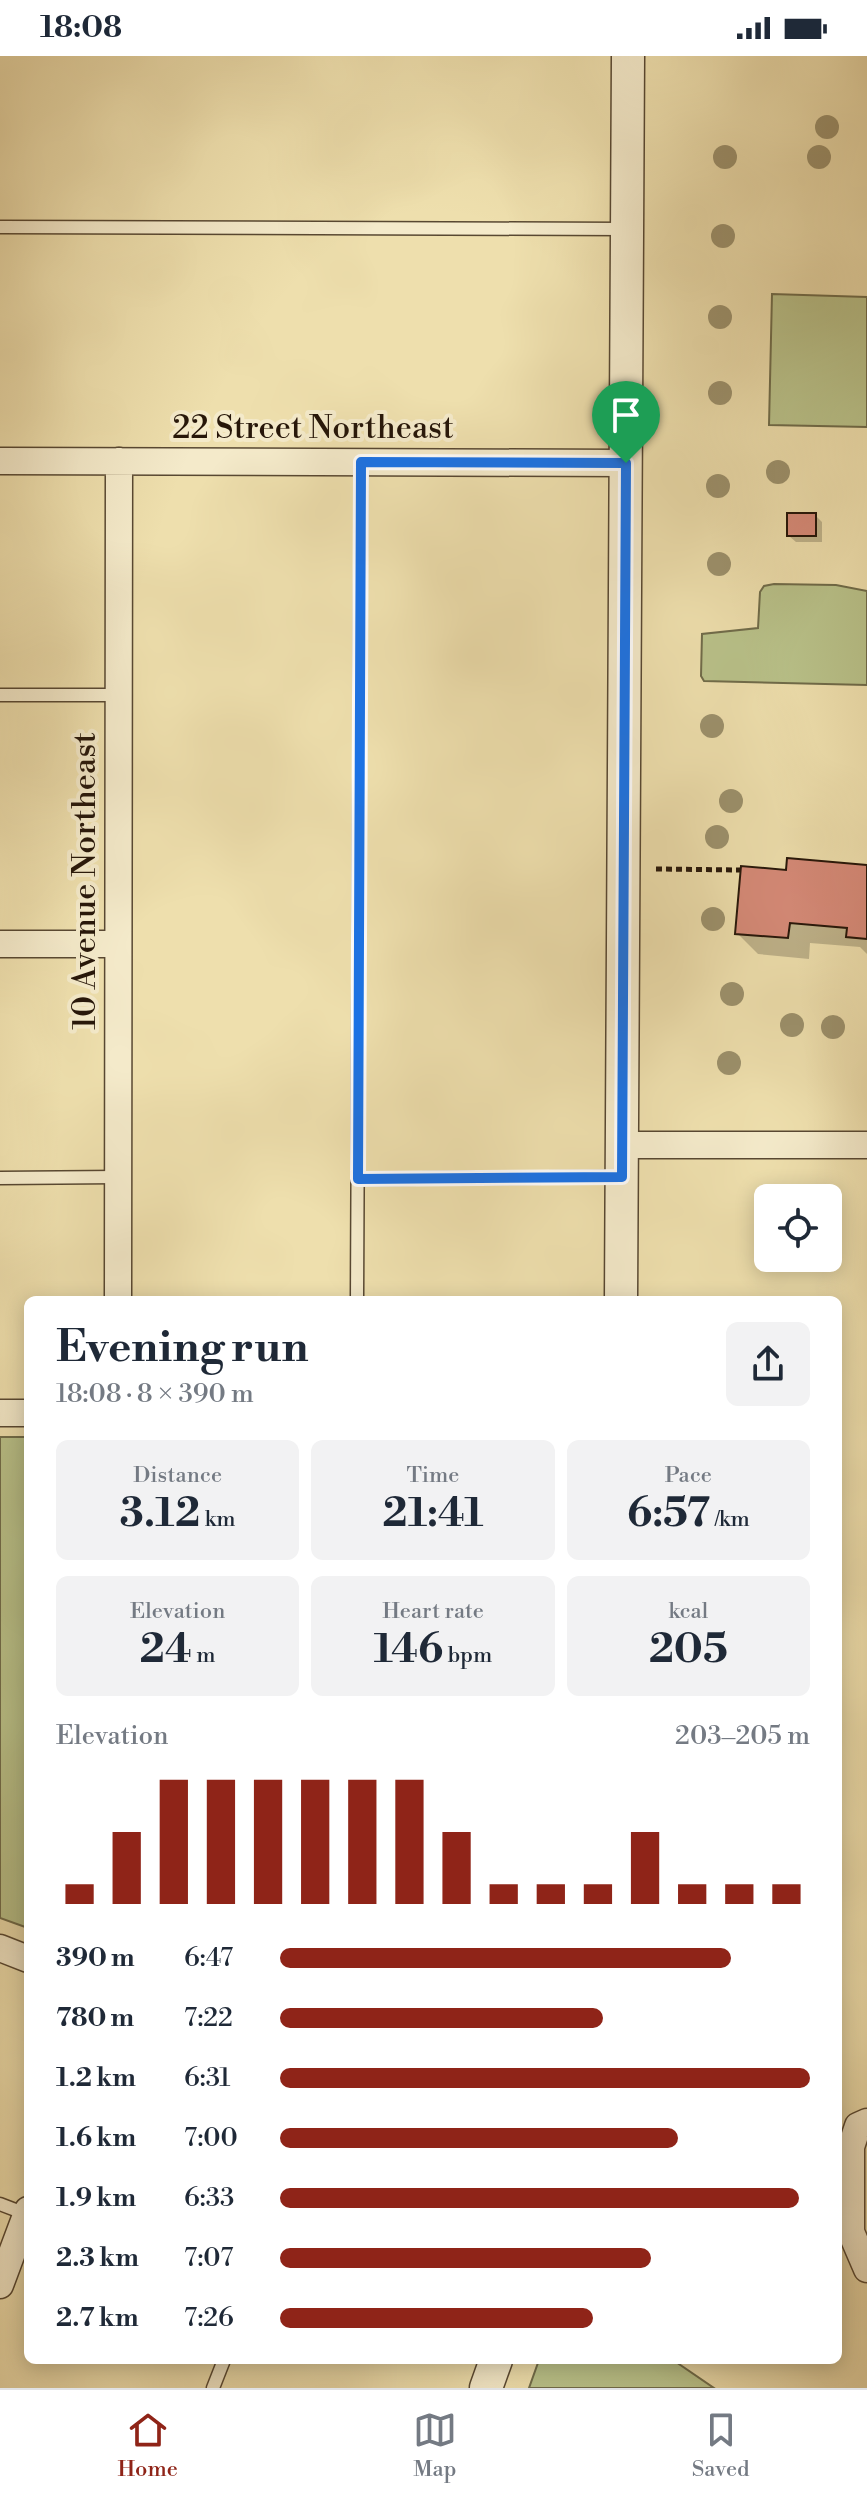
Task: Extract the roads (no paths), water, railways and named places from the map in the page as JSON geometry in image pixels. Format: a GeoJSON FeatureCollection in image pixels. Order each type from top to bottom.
{"type":"FeatureCollection","features":[{"type":"Feature","properties":{"kind":"street"},"geometry":{"type":"LineString","coordinates":[[621,1296],[628,56]]}},
{"type":"Feature","properties":{"kind":"street","name":"22 Street Northeast"},"geometry":{"type":"LineString","coordinates":[[0,461],[626,463]]}},
{"type":"Feature","properties":{"kind":"street","name":"10 Avenue Northeast"},"geometry":{"type":"LineString","coordinates":[[118,1296],[119,461]]}},
{"type":"Feature","properties":{"kind":"street"},"geometry":{"type":"LineString","coordinates":[[0,944],[118,944]]}},
{"type":"Feature","properties":{"kind":"street"},"geometry":{"type":"LineString","coordinates":[[622,1145],[867,1145]]}},
{"type":"Feature","properties":{"kind":"street"},"geometry":{"type":"LineString","coordinates":[[0,1413],[24,1413]]}},
{"type":"Feature","properties":{"kind":"street"},"geometry":{"type":"LineString","coordinates":[[0,1948],[24,1957]]}},
{"type":"Feature","properties":{"kind":"street"},"geometry":{"type":"LineString","coordinates":[[867,2122],[858,2126],[851,2147],[851,2232],[867,2269]]}},
{"type":"Feature","properties":{"kind":"street"},"geometry":{"type":"LineString","coordinates":[[0,2285],[24,2220]]}},
{"type":"Feature","properties":{"kind":"street"},"geometry":{"type":"LineString","coordinates":[[486,2388],[495,2364]]}},
{"type":"Feature","properties":{"kind":"lane"},"geometry":{"type":"LineString","coordinates":[[0,227],[626,229]]}},
{"type":"Feature","properties":{"kind":"lane"},"geometry":{"type":"LineString","coordinates":[[357,1296],[361,462]]}},
{"type":"Feature","properties":{"kind":"lane"},"geometry":{"type":"LineString","coordinates":[[0,695],[119,695]]}},
{"type":"Feature","properties":{"kind":"lane"},"geometry":{"type":"LineString","coordinates":[[0,1178],[118,1177]]}},
{"type":"Feature","properties":{"kind":"lane"},"geometry":{"type":"LineString","coordinates":[[358,1179],[622,1177]]}},
{"type":"Feature","properties":{"kind":"lane"},"geometry":{"type":"LineString","coordinates":[[0,2204],[24,2211]]}},
{"type":"Feature","properties":{"kind":"lane"},"geometry":{"type":"LineString","coordinates":[[213,2388],[222,2364]]}}]}
